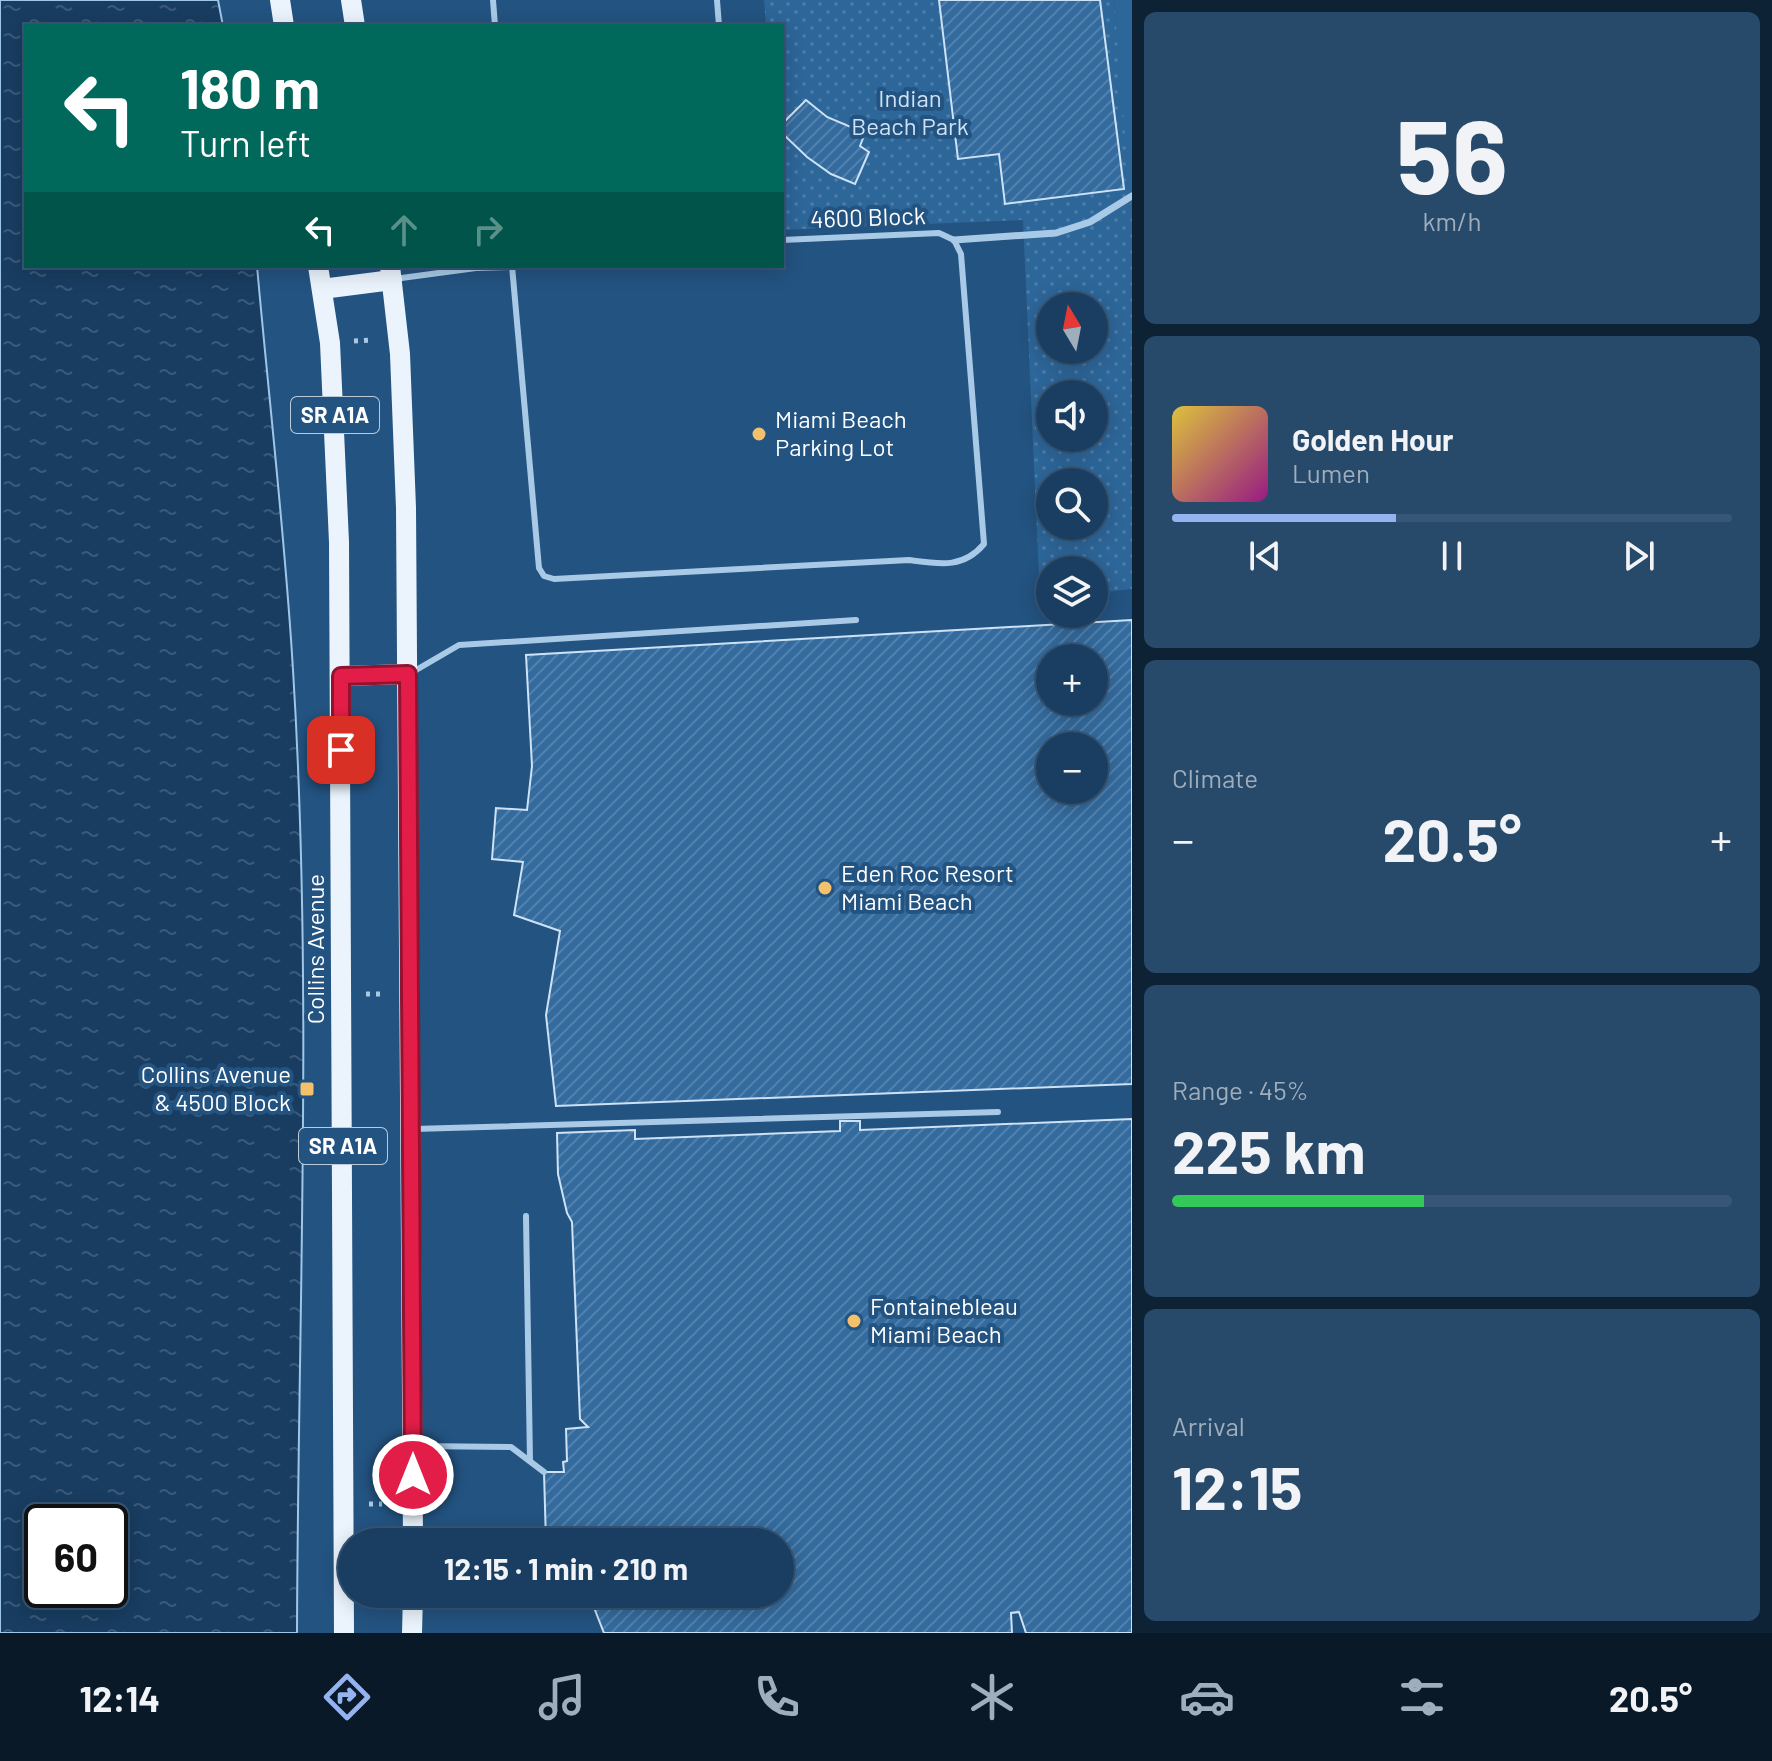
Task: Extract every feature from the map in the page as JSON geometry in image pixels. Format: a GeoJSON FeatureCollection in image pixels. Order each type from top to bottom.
{"type":"FeatureCollection","features":[{"type":"Feature","properties":{"kind":"main road"},"geometry":{"type":"LineString","coordinates":[[280,0],[284,24]]}},
{"type":"Feature","properties":{"kind":"main road"},"geometry":{"type":"LineString","coordinates":[[351,0],[355,24]]}},
{"type":"Feature","properties":{"kind":"main road","name":"Collins Avenue"},"geometry":{"type":"LineString","coordinates":[[318,268],[330,343],[335,424],[341,676],[344,1633]]}},
{"type":"Feature","properties":{"kind":"main road"},"geometry":{"type":"LineString","coordinates":[[322,289],[391,273]]}},
{"type":"Feature","properties":{"kind":"main road","name":"SR A1A"},"geometry":{"type":"LineString","coordinates":[[391,273],[400,354],[403,424],[408,674],[413,1528]]}},
{"type":"Feature","properties":{"kind":"main road"},"geometry":{"type":"LineString","coordinates":[[341,676],[408,674]]}},
{"type":"Feature","properties":{"kind":"main road"},"geometry":{"type":"LineString","coordinates":[[412,1633],[413,1608]]}},
{"type":"Feature","properties":{"kind":"street"},"geometry":{"type":"LineString","coordinates":[[954,240],[1056,233],[1090,222],[1132,196]]}},
{"type":"Feature","properties":{"kind":"lane"},"geometry":{"type":"LineString","coordinates":[[493,0],[495,24]]}},
{"type":"Feature","properties":{"kind":"lane"},"geometry":{"type":"LineString","coordinates":[[717,0],[719,24]]}},
{"type":"Feature","properties":{"kind":"lane","name":"4600 Block"},"geometry":{"type":"LineString","coordinates":[[784,240],[939,233],[954,240]]}},
{"type":"Feature","properties":{"kind":"lane"},"geometry":{"type":"LineString","coordinates":[[512,268],[539,568],[544,576],[554,579],[909,560],[958,562],[973,557],[984,544],[961,254],[954,240]]}},
{"type":"Feature","properties":{"kind":"lane"},"geometry":{"type":"LineString","coordinates":[[391,273],[476,268]]}},
{"type":"Feature","properties":{"kind":"lane"},"geometry":{"type":"LineString","coordinates":[[408,674],[459,645],[856,620]]}},
{"type":"Feature","properties":{"kind":"lane"},"geometry":{"type":"LineString","coordinates":[[411,1130],[998,1112]]}},
{"type":"Feature","properties":{"kind":"lane"},"geometry":{"type":"LineString","coordinates":[[526,1216],[530,1461]]}},
{"type":"Feature","properties":{"kind":"lane"},"geometry":{"type":"LineString","coordinates":[[413,1446],[511,1447],[544,1472]]}},
{"type":"Feature","properties":{"kind":"path"},"geometry":{"type":"LineString","coordinates":[[354,341],[372,340]]}},
{"type":"Feature","properties":{"kind":"path"},"geometry":{"type":"LineString","coordinates":[[366,994],[382,994]]}},
{"type":"Feature","properties":{"kind":"path"},"geometry":{"type":"LineString","coordinates":[[369,1504],[382,1504]]}},
{"type":"Feature","properties":{"kind":"green space","name":"Indian Beach Park"},"geometry":{"type":"Polygon","coordinates":[[[764,0],[1114,0],[1132,221],[1132,589],[1108,592],[1108,556],[1038,556],[1037,540],[1108,540],[1108,468],[1036,468],[1036,511],[1023,220],[784,230],[784,24],[766,24],[764,0]]]}},
{"type":"Feature","properties":{"kind":"green space"},"geometry":{"type":"Polygon","coordinates":[[[1114,0],[1132,0],[1132,221],[1130,216],[1114,0]]]}},
{"type":"Feature","properties":{"kind":"water"},"geometry":{"type":"Polygon","coordinates":[[[0,0],[218,0],[223,24],[24,24],[24,268],[257,268],[293,670],[302,911],[303,1152],[297,1633],[0,1633],[0,0]]]}},
{"type":"Feature","properties":{"kind":"building"},"geometry":{"type":"Polygon","coordinates":[[[939,0],[1100,0],[1124,189],[1005,204],[999,154],[958,159],[939,0]]]}},
{"type":"Feature","properties":{"kind":"building"},"geometry":{"type":"Polygon","coordinates":[[[806,100],[827,117],[865,133],[860,146],[869,152],[855,184],[831,174],[807,157],[784,135],[784,122],[806,100]]]}},
{"type":"Feature","properties":{"kind":"building","name":"Eden Roc Resort Miami Beach"},"geometry":{"type":"Polygon","coordinates":[[[1132,620],[1132,1084],[556,1106],[546,1015],[560,931],[514,915],[523,862],[492,859],[496,808],[527,810],[532,766],[526,655],[1036,626],[1036,628],[1108,628],[1108,621],[1132,620]]]}},
{"type":"Feature","properties":{"kind":"building","name":"Fontainebleau Miami Beach"},"geometry":{"type":"Polygon","coordinates":[[[1132,1119],[1132,1633],[1026,1633],[1019,1612],[1011,1613],[1012,1633],[604,1633],[594,1608],[794,1608],[794,1528],[546,1528],[544,1472],[564,1472],[563,1462],[567,1461],[566,1429],[588,1427],[580,1419],[572,1222],[558,1174],[557,1133],[635,1130],[635,1139],[840,1131],[840,1121],[860,1121],[860,1130],[1132,1119]]]}},
{"type":"Feature","properties":{"kind":"place","name":"Miami Beach Parking Lot"},"geometry":{"type":"Point","coordinates":[759,434]}},
{"type":"Feature","properties":{"kind":"place","name":"Eden Roc Resort Miami Beach"},"geometry":{"type":"Point","coordinates":[825,888]}},
{"type":"Feature","properties":{"kind":"place","name":"Collins Avenue & 4500 Block"},"geometry":{"type":"Point","coordinates":[307,1089]}},
{"type":"Feature","properties":{"kind":"place","name":"Fontainebleau Miami Beach"},"geometry":{"type":"Point","coordinates":[854,1321]}},
{"type":"Feature","properties":{"kind":"route"},"geometry":{"type":"LineString","coordinates":[[341,750],[341,676],[408,674],[413,1475]]}}]}
